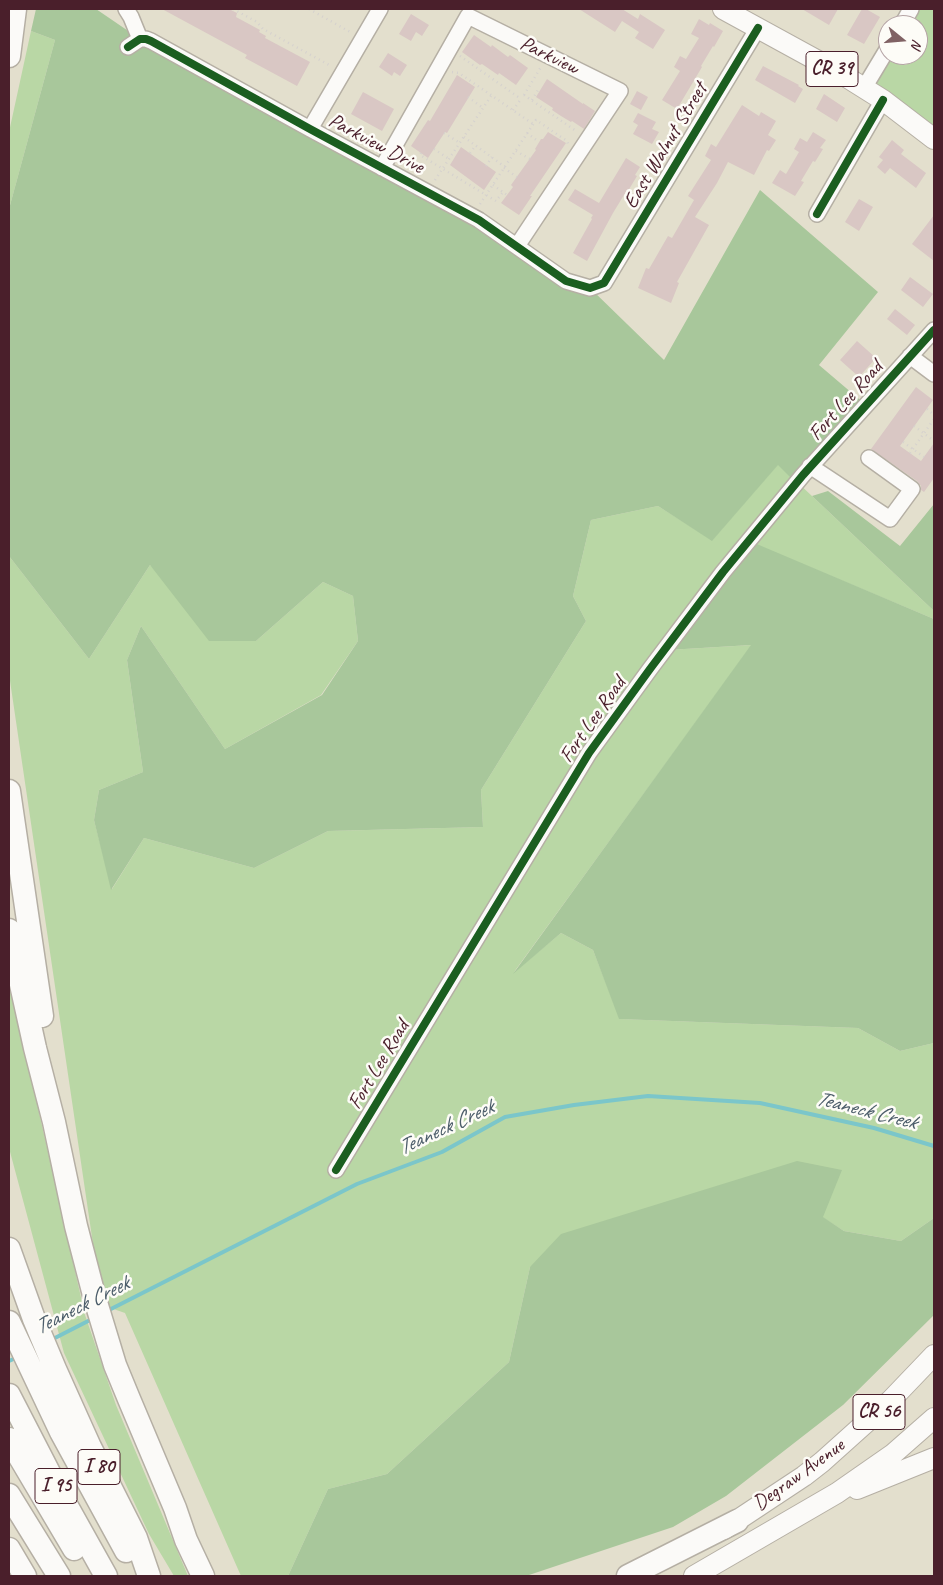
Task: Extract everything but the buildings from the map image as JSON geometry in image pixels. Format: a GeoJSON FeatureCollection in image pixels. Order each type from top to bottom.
{"type":"FeatureCollection","features":[{"type":"Feature","properties":{"kind":"highway"},"geometry":{"type":"LineString","coordinates":[[9,56],[15,9]]}},
{"type":"Feature","properties":{"kind":"highway"},"geometry":{"type":"LineString","coordinates":[[9,791],[46,1048],[54,1122]]}},
{"type":"Feature","properties":{"kind":"highway"},"geometry":{"type":"LineString","coordinates":[[9,930],[35,1048],[54,1122],[76,1226],[104,1330],[128,1399],[175,1508],[186,1540],[204,1576]]}},
{"type":"Feature","properties":{"kind":"highway","name":"I 80"},"geometry":{"type":"LineString","coordinates":[[9,1249],[50,1357],[90,1447],[136,1538],[149,1576]]}},
{"type":"Feature","properties":{"kind":"highway","name":"I 95"},"geometry":{"type":"LineString","coordinates":[[13,1330],[30,1368],[88,1482],[139,1576]]}},
{"type":"Feature","properties":{"kind":"highway","name":"I 95"},"geometry":{"type":"LineString","coordinates":[[9,1395],[106,1576]]}},
{"type":"Feature","properties":{"kind":"highway"},"geometry":{"type":"LineString","coordinates":[[9,1439],[74,1548],[98,1576]]}},
{"type":"Feature","properties":{"kind":"highway","name":"I 95"},"geometry":{"type":"LineString","coordinates":[[9,1495],[59,1576]]}},
{"type":"Feature","properties":{"kind":"highway"},"geometry":{"type":"LineString","coordinates":[[175,1508],[215,1576]]}},
{"type":"Feature","properties":{"kind":"highway"},"geometry":{"type":"LineString","coordinates":[[628,1576],[737,1521]]}},
{"type":"Feature","properties":{"kind":"highway"},"geometry":{"type":"LineString","coordinates":[[9,1549],[25,1576]]}},
{"type":"Feature","properties":{"kind":"main road","name":"CR 39"},"geometry":{"type":"LineString","coordinates":[[723,9],[864,88],[934,139]]}},
{"type":"Feature","properties":{"kind":"main road","name":"Degraw Avenue"},"geometry":{"type":"LineString","coordinates":[[649,1576],[804,1476],[840,1448],[934,1358]]}},
{"type":"Feature","properties":{"kind":"main road","name":"Degraw Avenue"},"geometry":{"type":"LineString","coordinates":[[694,1576],[818,1505],[874,1468],[934,1418]]}},
{"type":"Feature","properties":{"kind":"main road"},"geometry":{"type":"LineString","coordinates":[[818,1505],[934,1458]]}},
{"type":"Feature","properties":{"kind":"street","name":"Parkview Drive"},"geometry":{"type":"LineString","coordinates":[[126,9],[131,17],[134,43],[146,39],[480,220],[566,281],[590,288],[604,283]]}},
{"type":"Feature","properties":{"kind":"street"},"geometry":{"type":"LineString","coordinates":[[310,129],[380,9]]}},
{"type":"Feature","properties":{"kind":"street","name":"Parkview"},"geometry":{"type":"LineString","coordinates":[[382,168],[468,16],[620,91],[517,246]]}},
{"type":"Feature","properties":{"kind":"street","name":"East Walnut Street"},"geometry":{"type":"LineString","coordinates":[[604,283],[758,28]]}},
{"type":"Feature","properties":{"kind":"street"},"geometry":{"type":"LineString","coordinates":[[864,88],[878,65]]}},
{"type":"Feature","properties":{"kind":"street"},"geometry":{"type":"LineString","coordinates":[[817,214],[883,100]]}},
{"type":"Feature","properties":{"kind":"street","name":"Fort Lee Road"},"geometry":{"type":"LineString","coordinates":[[336,1170],[589,754],[723,572],[807,470],[934,330]]}},
{"type":"Feature","properties":{"kind":"street"},"geometry":{"type":"LineString","coordinates":[[910,356],[934,374]]}},
{"type":"Feature","properties":{"kind":"street"},"geometry":{"type":"LineString","coordinates":[[807,470],[890,519],[912,490],[869,458]]}},
{"type":"Feature","properties":{"kind":"path"},"geometry":{"type":"LineString","coordinates":[[234,9],[258,22],[263,29],[343,72]]}},
{"type":"Feature","properties":{"kind":"path"},"geometry":{"type":"LineString","coordinates":[[309,9],[362,38]]}},
{"type":"Feature","properties":{"kind":"path"},"geometry":{"type":"LineString","coordinates":[[460,52],[462,58],[521,98]]}},
{"type":"Feature","properties":{"kind":"path"},"geometry":{"type":"LineString","coordinates":[[513,110],[534,80],[547,55]]}},
{"type":"Feature","properties":{"kind":"path"},"geometry":{"type":"LineString","coordinates":[[440,65],[459,73],[533,124]]}},
{"type":"Feature","properties":{"kind":"path"},"geometry":{"type":"LineString","coordinates":[[532,100],[539,91]]}},
{"type":"Feature","properties":{"kind":"path"},"geometry":{"type":"LineString","coordinates":[[524,94],[576,131],[580,126]]}},
{"type":"Feature","properties":{"kind":"path"},"geometry":{"type":"LineString","coordinates":[[435,180],[492,96]]}},
{"type":"Feature","properties":{"kind":"path"},"geometry":{"type":"LineString","coordinates":[[468,97],[483,108]]}},
{"type":"Feature","properties":{"kind":"path"},"geometry":{"type":"LineString","coordinates":[[542,107],[545,103]]}},
{"type":"Feature","properties":{"kind":"path"},"geometry":{"type":"LineString","coordinates":[[480,205],[536,120],[567,140],[569,146],[579,153]]}},
{"type":"Feature","properties":{"kind":"path"},"geometry":{"type":"LineString","coordinates":[[444,133],[460,142]]}},
{"type":"Feature","properties":{"kind":"path"},"geometry":{"type":"LineString","coordinates":[[527,133],[540,142]]}},
{"type":"Feature","properties":{"kind":"path"},"geometry":{"type":"LineString","coordinates":[[464,137],[516,177]]}},
{"type":"Feature","properties":{"kind":"path"},"geometry":{"type":"LineString","coordinates":[[470,154],[476,145]]}},
{"type":"Feature","properties":{"kind":"path"},"geometry":{"type":"LineString","coordinates":[[434,149],[449,160]]}},
{"type":"Feature","properties":{"kind":"path"},"geometry":{"type":"LineString","coordinates":[[516,150],[530,160]]}},
{"type":"Feature","properties":{"kind":"path"},"geometry":{"type":"LineString","coordinates":[[421,153],[420,155],[496,201],[503,192]]}},
{"type":"Feature","properties":{"kind":"path"},"geometry":{"type":"LineString","coordinates":[[486,166],[492,157]]}},
{"type":"Feature","properties":{"kind":"path"},"geometry":{"type":"LineString","coordinates":[[493,185],[507,195]]}},
{"type":"Feature","properties":{"kind":"path"},"geometry":{"type":"LineString","coordinates":[[927,409],[934,415]]}},
{"type":"Feature","properties":{"kind":"path"},"geometry":{"type":"LineString","coordinates":[[910,453],[934,419]]}},
{"type":"Feature","properties":{"kind":"path"},"geometry":{"type":"LineString","coordinates":[[914,426],[934,441]]}},
{"type":"Feature","properties":{"kind":"path"},"geometry":{"type":"LineString","coordinates":[[903,442],[924,458]]}},
{"type":"Feature","properties":{"kind":"green space"},"geometry":{"type":"Polygon","coordinates":[[[36,9],[96,9],[140,39],[590,288],[664,360],[760,190],[878,292],[819,365],[866,405],[796,483],[778,465],[712,541],[658,506],[591,520],[573,596],[586,621],[481,790],[483,827],[328,831],[254,868],[144,838],[111,890],[94,820],[99,790],[143,772],[127,660],[141,626],[225,749],[322,695],[358,641],[353,596],[323,582],[256,641],[209,641],[150,565],[89,659],[9,556],[9,209],[55,40],[31,31],[36,9]]]}},
{"type":"Feature","properties":{"kind":"green space"},"geometry":{"type":"Polygon","coordinates":[[[911,9],[934,9],[934,139],[864,88],[881,65],[928,65],[928,15],[908,15],[911,9]]]}},
{"type":"Feature","properties":{"kind":"green space"},"geometry":{"type":"Polygon","coordinates":[[[31,31],[55,40],[9,209],[9,132],[31,31]]]}},
{"type":"Feature","properties":{"kind":"green space"},"geometry":{"type":"Polygon","coordinates":[[[778,464],[934,611],[934,619],[752,543],[668,650],[752,645],[514,972],[561,933],[593,950],[620,1019],[858,1028],[900,1051],[934,1043],[934,1218],[901,1241],[844,1231],[822,1217],[530,1267],[509,1362],[387,1474],[328,1489],[288,1576],[241,1576],[125,1313],[102,1305],[9,674],[9,556],[89,659],[150,565],[256,641],[323,582],[353,596],[358,641],[321,695],[225,749],[141,626],[127,660],[143,772],[99,790],[94,820],[112,889],[144,838],[254,868],[328,831],[483,827],[481,790],[586,621],[573,596],[591,520],[658,506],[712,540],[778,464]]]}},
{"type":"Feature","properties":{"kind":"green space"},"geometry":{"type":"Polygon","coordinates":[[[828,491],[900,546],[934,504],[934,611],[812,496],[828,491]]]}},
{"type":"Feature","properties":{"kind":"green space"},"geometry":{"type":"Polygon","coordinates":[[[752,542],[934,619],[934,1043],[900,1051],[858,1028],[619,1019],[593,950],[561,933],[513,974],[751,645],[668,650],[752,542]]]}},
{"type":"Feature","properties":{"kind":"green space"},"geometry":{"type":"Polygon","coordinates":[[[9,980],[85,1315],[116,1405],[188,1576],[174,1576],[149,1534],[64,1353],[9,1148],[9,980]]]}},
{"type":"Feature","properties":{"kind":"green space"},"geometry":{"type":"Polygon","coordinates":[[[797,1161],[842,1170],[823,1217],[844,1231],[901,1241],[934,1218],[934,1315],[843,1405],[726,1496],[673,1527],[526,1576],[288,1576],[328,1489],[387,1474],[509,1362],[530,1267],[561,1234],[797,1161]]]}},
{"type":"Feature","properties":{"kind":"waterway","name":"Teaneck Creek"},"geometry":{"type":"LineString","coordinates":[[107,1311],[357,1184],[442,1152],[505,1117],[574,1105],[648,1096],[760,1103],[874,1128],[934,1146]]}},
{"type":"Feature","properties":{"kind":"waterway","name":"Teaneck Creek"},"geometry":{"type":"LineString","coordinates":[[51,1340],[94,1318]]}},
{"type":"Feature","properties":{"kind":"waterway","name":"Teaneck Creek"},"geometry":{"type":"LineString","coordinates":[[9,1361],[18,1357]]}},
{"type":"Feature","properties":{"kind":"cycle path"},"geometry":{"type":"LineString","coordinates":[[128,47],[140,39],[151,41],[479,220],[566,281],[590,288],[604,283],[758,28]]}},
{"type":"Feature","properties":{"kind":"cycle path"},"geometry":{"type":"LineString","coordinates":[[817,214],[883,100]]}},
{"type":"Feature","properties":{"kind":"cycle path"},"geometry":{"type":"LineString","coordinates":[[336,1170],[589,753],[723,572],[803,475],[934,330]]}}]}
